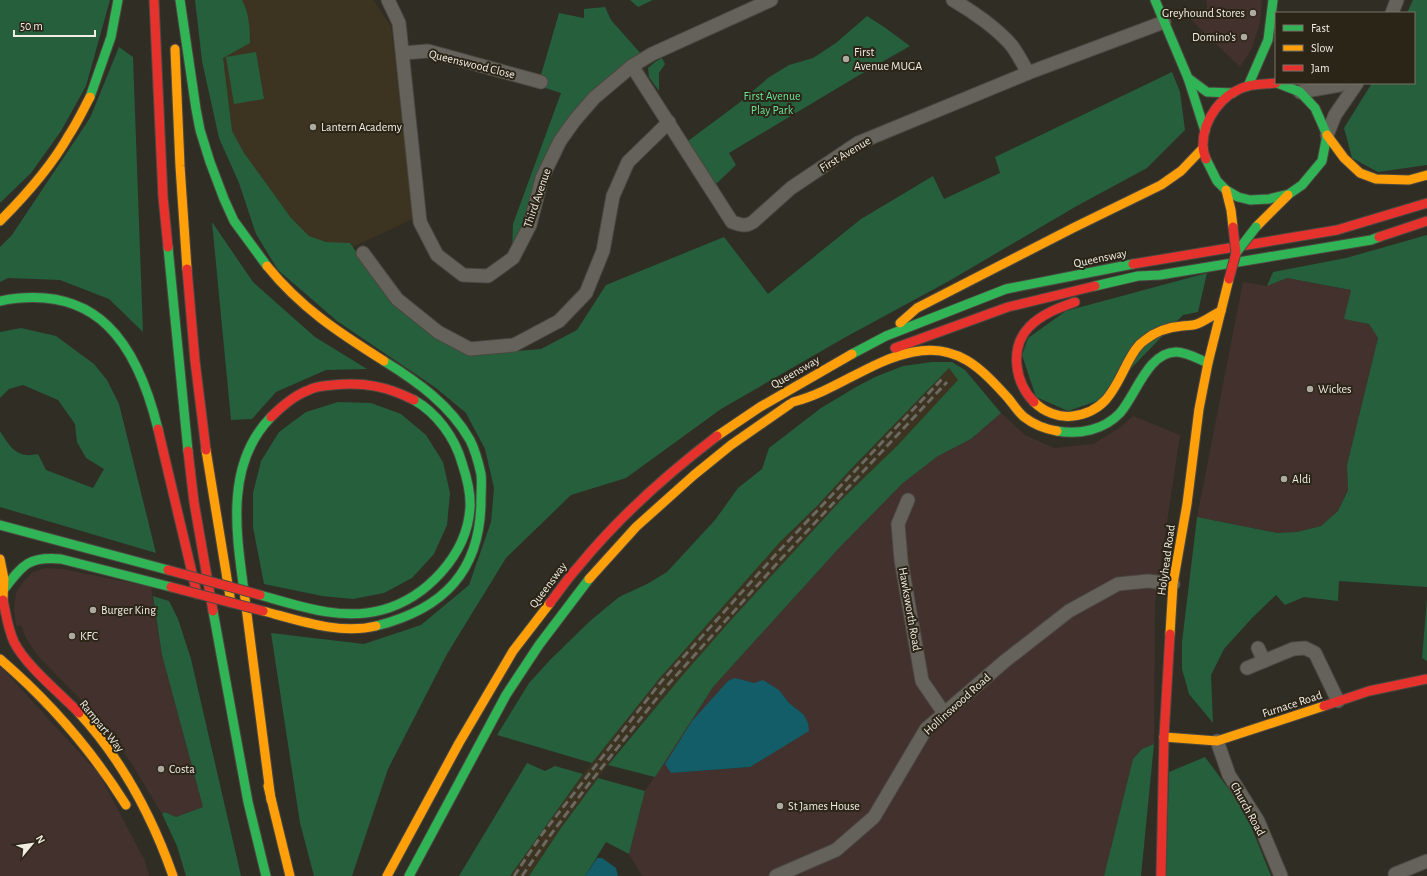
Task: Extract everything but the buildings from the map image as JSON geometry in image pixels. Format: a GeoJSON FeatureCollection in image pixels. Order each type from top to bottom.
{"type":"FeatureCollection","features":[{"type":"Feature","properties":{"kind":"main road"},"geometry":{"type":"LineString","coordinates":[[0,221],[20,201],[48,167],[69,136],[91,95],[111,37],[118,0]]}},
{"type":"Feature","properties":{"kind":"main road"},"geometry":{"type":"LineString","coordinates":[[154,0],[163,197],[178,358],[194,502],[237,746],[248,802],[266,876]]}},
{"type":"Feature","properties":{"kind":"main road"},"geometry":{"type":"LineString","coordinates":[[173,0],[174,23]]}},
{"type":"Feature","properties":{"kind":"main road"},"geometry":{"type":"LineString","coordinates":[[5,588],[23,566],[35,559],[46,557],[61,559],[171,587],[312,625],[345,629],[372,628],[394,622],[426,606],[448,590],[460,576],[472,557],[480,526],[484,496],[480,463],[465,429],[452,412],[409,376],[338,331],[308,309],[267,267],[233,220],[213,172],[202,140],[180,0]]}},
{"type":"Feature","properties":{"kind":"main road"},"geometry":{"type":"LineString","coordinates":[[1155,0],[1188,78],[1204,140],[1208,165],[1218,181],[1226,190],[1250,200],[1269,199],[1289,194],[1302,185],[1322,161],[1327,135]]}},
{"type":"Feature","properties":{"kind":"main road"},"geometry":{"type":"LineString","coordinates":[[1248,86],[1268,40],[1273,0]]}},
{"type":"Feature","properties":{"kind":"main road"},"geometry":{"type":"LineString","coordinates":[[174,38],[182,210],[195,361],[214,501],[232,611]]}},
{"type":"Feature","properties":{"kind":"main road"},"geometry":{"type":"LineString","coordinates":[[1268,40],[1274,53]]}},
{"type":"Feature","properties":{"kind":"main road"},"geometry":{"type":"LineString","coordinates":[[1188,78],[1207,92],[1233,93]]}},
{"type":"Feature","properties":{"kind":"main road"},"geometry":{"type":"LineString","coordinates":[[886,336],[917,308],[1161,184],[1181,171],[1204,140],[1216,107],[1233,93],[1248,86],[1275,83]]}},
{"type":"Feature","properties":{"kind":"main road"},"geometry":{"type":"LineString","coordinates":[[1280,84],[1290,87],[1315,108],[1327,135],[1344,158],[1360,173],[1376,179],[1408,180],[1427,174]]}},
{"type":"Feature","properties":{"kind":"main road","name":"Holyhead Road"},"geometry":{"type":"LineString","coordinates":[[1161,876],[1164,737],[1173,584],[1199,408],[1208,363],[1236,253],[1231,210],[1226,190]]}},
{"type":"Feature","properties":{"kind":"main road","name":"Holyhead Road"},"geometry":{"type":"LineString","coordinates":[[1236,253],[1256,228],[1289,194]]}},
{"type":"Feature","properties":{"kind":"main road","name":"Queensway"},"geometry":{"type":"LineString","coordinates":[[387,876],[459,743],[513,651],[578,566],[626,515],[682,462],[724,430],[840,360],[886,336],[1006,289],[1156,259],[1337,230],[1427,203]]}},
{"type":"Feature","properties":{"kind":"main road","name":"Queensway"},"geometry":{"type":"LineString","coordinates":[[410,876],[506,695],[539,645],[595,571],[636,527],[694,475],[731,445],[793,402],[828,380],[866,361],[1008,307],[1138,276],[1160,275],[1370,240],[1427,221]]}},
{"type":"Feature","properties":{"kind":"main road"},"geometry":{"type":"LineString","coordinates":[[1098,295],[1160,275]]}},
{"type":"Feature","properties":{"kind":"main road"},"geometry":{"type":"LineString","coordinates":[[0,301],[14,298],[32,297],[48,298],[74,304],[94,315],[111,330],[129,352],[139,370],[152,406],[199,604]]}},
{"type":"Feature","properties":{"kind":"main road"},"geometry":{"type":"LineString","coordinates":[[1084,299],[1058,308],[1035,322],[1023,334],[1015,356],[1017,375],[1025,394],[1036,404],[1057,416],[1084,414],[1096,409],[1104,403],[1112,394],[1134,350],[1152,335],[1175,327],[1196,324],[1221,311]]}},
{"type":"Feature","properties":{"kind":"main road"},"geometry":{"type":"LineString","coordinates":[[793,402],[816,396],[890,359],[926,350],[938,350],[963,357],[984,372],[1023,416],[1034,423],[1062,432],[1087,431],[1112,420],[1126,405],[1150,366],[1167,353],[1175,351],[1208,363]]}},
{"type":"Feature","properties":{"kind":"main road"},"geometry":{"type":"LineString","coordinates":[[0,525],[168,570],[260,595],[325,611],[356,614],[381,610],[411,598],[436,579],[459,547],[468,520],[470,492],[460,453],[447,432],[431,412],[404,394],[373,384],[343,383],[310,389],[283,406],[260,430],[248,451],[239,482],[236,516],[239,552],[271,800]]}},
{"type":"Feature","properties":{"kind":"main road"},"geometry":{"type":"LineString","coordinates":[[0,559],[4,572],[5,588],[1,603]]}},
{"type":"Feature","properties":{"kind":"main road","name":"Rampart Way"},"geometry":{"type":"LineString","coordinates":[[1,603],[16,646],[27,660],[85,720],[123,771],[153,826],[173,876]]}},
{"type":"Feature","properties":{"kind":"main road"},"geometry":{"type":"LineString","coordinates":[[212,657],[237,746]]}},
{"type":"Feature","properties":{"kind":"main road","name":"Rampart Way"},"geometry":{"type":"LineString","coordinates":[[0,659],[15,671],[75,731],[114,784],[131,814]]}},
{"type":"Feature","properties":{"kind":"main road","name":"Furnace Road"},"geometry":{"type":"LineString","coordinates":[[1164,737],[1218,741],[1369,691],[1427,678]]}},
{"type":"Feature","properties":{"kind":"main road"},"geometry":{"type":"LineString","coordinates":[[248,695],[271,800],[290,876]]}},
{"type":"Feature","properties":{"kind":"street","name":"Third Avenue"},"geometry":{"type":"LineString","coordinates":[[388,0],[399,22],[420,222],[437,255],[463,275],[488,276],[513,258],[530,225],[542,178],[560,141],[575,120],[594,98],[632,66],[652,54],[771,0]]}},
{"type":"Feature","properties":{"kind":"street"},"geometry":{"type":"LineString","coordinates":[[953,0],[968,9],[1012,46],[1028,73]]}},
{"type":"Feature","properties":{"kind":"street"},"geometry":{"type":"LineString","coordinates":[[1392,12],[1397,0]]}},
{"type":"Feature","properties":{"kind":"street","name":"First Avenue"},"geometry":{"type":"LineString","coordinates":[[632,66],[732,222],[746,226],[753,222],[791,188],[858,143],[1028,73],[1164,22]]}},
{"type":"Feature","properties":{"kind":"street","name":"Queenswood Close"},"geometry":{"type":"LineString","coordinates":[[403,53],[428,51],[541,82]]}},
{"type":"Feature","properties":{"kind":"street"},"geometry":{"type":"LineString","coordinates":[[1290,87],[1341,84]]}},
{"type":"Feature","properties":{"kind":"street"},"geometry":{"type":"LineString","coordinates":[[1327,135],[1335,115],[1356,84]]}},
{"type":"Feature","properties":{"kind":"street"},"geometry":{"type":"LineString","coordinates":[[363,253],[397,299],[438,332],[470,349],[514,345],[560,320],[586,292],[603,251],[613,196],[628,162],[669,122]]}},
{"type":"Feature","properties":{"kind":"street","name":"Hawksworth Road"},"geometry":{"type":"LineString","coordinates":[[908,500],[898,524],[901,560],[922,681],[944,713]]}},
{"type":"Feature","properties":{"kind":"street","name":"Hollinswood Road"},"geometry":{"type":"LineString","coordinates":[[776,876],[836,850],[874,817],[926,729],[1005,661],[1069,612],[1118,584],[1148,581],[1173,584]]}},
{"type":"Feature","properties":{"kind":"street"},"geometry":{"type":"LineString","coordinates":[[1258,648],[1264,661]]}},
{"type":"Feature","properties":{"kind":"street"},"geometry":{"type":"LineString","coordinates":[[1248,668],[1293,649],[1306,648],[1315,653],[1338,701]]}},
{"type":"Feature","properties":{"kind":"street","name":"Church Road"},"geometry":{"type":"LineString","coordinates":[[1218,741],[1229,776],[1258,821],[1280,876]]}},
{"type":"Feature","properties":{"kind":"street"},"geometry":{"type":"LineString","coordinates":[[1395,874],[1427,861]]}},
{"type":"Feature","properties":{"kind":"shaded area","name":"Lantern Academy"},"geometry":{"type":"Polygon","coordinates":[[[224,0],[373,0],[391,26],[413,219],[320,262],[224,137],[218,36],[224,0]]]}},
{"type":"Feature","properties":{"kind":"shaded area"},"geometry":{"type":"Polygon","coordinates":[[[1206,0],[1262,0],[1260,23],[1251,50],[1240,67],[1187,16],[1207,8],[1206,0]]]}},
{"type":"Feature","properties":{"kind":"shaded area"},"geometry":{"type":"Polygon","coordinates":[[[1287,278],[1351,290],[1358,322],[1369,324],[1378,338],[1347,465],[1348,489],[1338,511],[1321,526],[1297,532],[1277,533],[1197,517],[1243,282],[1267,286],[1287,278]]]}},
{"type":"Feature","properties":{"kind":"shaded area"},"geometry":{"type":"Polygon","coordinates":[[[949,368],[959,380],[897,446],[840,501],[681,677],[615,755],[561,828],[529,876],[510,876],[581,777],[659,679],[780,542],[817,506],[949,368]]]}},
{"type":"Feature","properties":{"kind":"shaded area"},"geometry":{"type":"Polygon","coordinates":[[[1001,413],[1025,435],[1054,448],[1093,444],[1121,427],[1133,416],[1180,435],[1155,603],[1154,744],[1142,749],[1133,759],[1104,876],[642,876],[629,854],[645,791],[713,687],[840,547],[903,483],[938,456],[971,439],[1001,413]],[[735,678],[671,773],[750,767],[803,714],[789,703],[779,690],[735,678]]]}},
{"type":"Feature","properties":{"kind":"shaded area"},"geometry":{"type":"Polygon","coordinates":[[[46,568],[63,569],[151,587],[162,655],[203,807],[176,817],[165,812],[162,814],[132,764],[97,716],[38,656],[26,638],[21,625],[16,626],[14,610],[16,592],[33,572],[46,568]]]}},
{"type":"Feature","properties":{"kind":"shaded area"},"geometry":{"type":"Polygon","coordinates":[[[0,666],[99,774],[145,861],[149,876],[0,876],[0,666]]]}},
{"type":"Feature","properties":{"kind":"green space"},"geometry":{"type":"Polygon","coordinates":[[[0,0],[110,0],[86,86],[61,131],[31,173],[0,203],[0,0]]]}},
{"type":"Feature","properties":{"kind":"green space"},"geometry":{"type":"Polygon","coordinates":[[[195,0],[242,0],[249,21],[250,43],[223,58],[232,131],[244,153],[291,218],[309,236],[326,242],[350,243],[391,302],[432,335],[468,355],[541,349],[577,330],[606,285],[724,237],[768,294],[861,219],[933,176],[944,199],[1000,173],[995,157],[1172,72],[1180,92],[1185,130],[1147,168],[1075,207],[949,281],[844,338],[721,409],[626,478],[571,495],[506,558],[447,654],[388,769],[352,876],[314,876],[300,823],[271,633],[364,644],[421,625],[469,585],[491,522],[494,488],[485,449],[466,413],[436,388],[337,321],[278,270],[256,234],[239,183],[219,138],[202,61],[195,0]]]}},
{"type":"Feature","properties":{"kind":"green space"},"geometry":{"type":"Polygon","coordinates":[[[630,0],[653,0],[638,7],[630,0]]]}},
{"type":"Feature","properties":{"kind":"green space"},"geometry":{"type":"Polygon","coordinates":[[[1413,0],[1427,0],[1427,165],[1378,172],[1352,158],[1344,128],[1371,84],[1415,84],[1415,12],[1407,12],[1413,0]]]}},
{"type":"Feature","properties":{"kind":"green space"},"geometry":{"type":"Polygon","coordinates":[[[605,7],[611,20],[642,55],[562,131],[526,226],[512,253],[513,224],[561,93],[542,87],[545,76],[541,75],[559,13],[584,18],[584,9],[605,7]]]}},
{"type":"Feature","properties":{"kind":"green space","name":"First Avenue Play Park"},"geometry":{"type":"Polygon","coordinates":[[[867,16],[910,46],[729,153],[736,165],[716,184],[688,141],[739,103],[768,78],[789,65],[813,58],[836,43],[867,16]]]}},
{"type":"Feature","properties":{"kind":"green space"},"geometry":{"type":"Polygon","coordinates":[[[119,47],[133,57],[143,332],[109,299],[60,280],[8,278],[0,282],[0,247],[12,235],[90,118],[119,47]]]}},
{"type":"Feature","properties":{"kind":"green space"},"geometry":{"type":"Polygon","coordinates":[[[256,52],[264,99],[234,104],[226,57],[256,52]]]}},
{"type":"Feature","properties":{"kind":"green space"},"geometry":{"type":"Polygon","coordinates":[[[662,58],[665,64],[659,73],[659,91],[649,77],[648,68],[662,58]]]}},
{"type":"Feature","properties":{"kind":"green space"},"geometry":{"type":"Polygon","coordinates":[[[212,222],[253,282],[315,337],[367,369],[326,370],[276,392],[252,419],[231,420],[212,222]]]}},
{"type":"Feature","properties":{"kind":"green space"},"geometry":{"type":"Polygon","coordinates":[[[1427,235],[1427,587],[1339,581],[1338,601],[1304,597],[1285,605],[1276,595],[1252,618],[1224,649],[1211,675],[1213,723],[1189,694],[1182,669],[1182,642],[1197,517],[1277,533],[1297,532],[1321,526],[1338,511],[1348,490],[1347,465],[1378,338],[1369,324],[1344,319],[1351,290],[1287,278],[1267,286],[1273,272],[1346,258],[1427,235]]]}},
{"type":"Feature","properties":{"kind":"green space"},"geometry":{"type":"Polygon","coordinates":[[[1207,273],[1198,312],[1183,315],[1100,400],[1068,411],[1036,397],[1022,355],[1028,338],[1066,311],[1207,273]]]}},
{"type":"Feature","properties":{"kind":"green space"},"geometry":{"type":"Polygon","coordinates":[[[21,328],[56,336],[94,364],[107,380],[119,404],[156,553],[0,507],[0,431],[11,447],[19,453],[25,455],[38,454],[46,470],[93,488],[104,469],[86,458],[77,442],[75,424],[58,400],[23,385],[9,389],[0,398],[0,332],[21,328]]]}},
{"type":"Feature","properties":{"kind":"green space"},"geometry":{"type":"Polygon","coordinates":[[[932,362],[952,362],[965,370],[1001,413],[971,439],[938,456],[903,483],[840,547],[713,687],[655,777],[608,765],[681,677],[732,619],[840,501],[897,446],[958,380],[949,368],[817,506],[780,542],[659,679],[592,763],[497,735],[529,683],[550,660],[590,621],[619,597],[647,584],[667,572],[715,520],[738,488],[762,469],[769,448],[821,408],[856,387],[875,377],[903,366],[932,362]]]}},
{"type":"Feature","properties":{"kind":"green space"},"geometry":{"type":"Polygon","coordinates":[[[338,402],[371,403],[401,414],[426,435],[443,462],[450,493],[447,525],[434,554],[412,578],[384,593],[353,599],[322,596],[264,584],[253,527],[253,493],[261,461],[279,432],[306,412],[338,402]]]}},
{"type":"Feature","properties":{"kind":"green space"},"geometry":{"type":"Polygon","coordinates":[[[153,596],[169,601],[178,619],[191,659],[241,876],[186,876],[177,846],[162,814],[165,812],[176,817],[203,807],[162,655],[153,596]]]}},
{"type":"Feature","properties":{"kind":"green space"},"geometry":{"type":"Polygon","coordinates":[[[1427,599],[1427,661],[1422,658],[1427,599]]]}},
{"type":"Feature","properties":{"kind":"green space"},"geometry":{"type":"Polygon","coordinates":[[[1154,744],[1141,876],[1104,876],[1133,759],[1142,749],[1154,744]]]}},
{"type":"Feature","properties":{"kind":"green space"},"geometry":{"type":"Polygon","coordinates":[[[1205,757],[1245,811],[1271,876],[1166,876],[1169,772],[1205,757]]]}},
{"type":"Feature","properties":{"kind":"green space"},"geometry":{"type":"Polygon","coordinates":[[[527,763],[545,771],[555,766],[583,774],[510,876],[459,876],[527,763]]]}},
{"type":"Feature","properties":{"kind":"green space"},"geometry":{"type":"Polygon","coordinates":[[[598,778],[645,791],[629,854],[606,842],[585,876],[529,876],[561,828],[598,778]]]}},
{"type":"Feature","properties":{"kind":"water"},"geometry":{"type":"Polygon","coordinates":[[[735,678],[754,683],[763,680],[779,690],[789,703],[803,714],[808,723],[809,731],[750,767],[671,773],[665,764],[692,721],[728,681],[735,678]]]}},
{"type":"Feature","properties":{"kind":"water"},"geometry":{"type":"Polygon","coordinates":[[[597,858],[602,858],[616,868],[618,876],[585,876],[597,858]]]}},
{"type":"Feature","properties":{"kind":"railway"},"geometry":{"type":"LineString","coordinates":[[514,876],[543,833],[660,683],[777,553],[943,378]]}},
{"type":"Feature","properties":{"kind":"railway"},"geometry":{"type":"LineString","coordinates":[[522,876],[588,785],[665,688],[782,558],[947,382]]}},
{"type":"Feature","properties":{"kind":"traffic: fast"},"geometry":{"type":"LineString","coordinates":[[90,97],[111,37],[118,0]]}},
{"type":"Feature","properties":{"kind":"traffic: fast"},"geometry":{"type":"LineString","coordinates":[[180,0],[196,109],[200,130],[210,162],[234,221],[267,266]]}},
{"type":"Feature","properties":{"kind":"traffic: fast"},"geometry":{"type":"LineString","coordinates":[[1155,0],[1188,78],[1205,131]]}},
{"type":"Feature","properties":{"kind":"traffic: fast"},"geometry":{"type":"LineString","coordinates":[[1248,86],[1268,40],[1273,0]]}},
{"type":"Feature","properties":{"kind":"traffic: fast"},"geometry":{"type":"LineString","coordinates":[[1188,78],[1207,92],[1233,93]]}},
{"type":"Feature","properties":{"kind":"traffic: fast"},"geometry":{"type":"LineString","coordinates":[[1206,159],[1217,181],[1226,190],[1238,197],[1250,200],[1269,199],[1289,194],[1302,185],[1322,161],[1327,135],[1315,108],[1300,92],[1280,84]]}},
{"type":"Feature","properties":{"kind":"traffic: fast"},"geometry":{"type":"LineString","coordinates":[[1236,253],[1256,227]]}},
{"type":"Feature","properties":{"kind":"traffic: fast"},"geometry":{"type":"LineString","coordinates":[[1095,286],[1138,276],[1160,275],[1371,240],[1379,237]]}},
{"type":"Feature","properties":{"kind":"traffic: fast"},"geometry":{"type":"LineString","coordinates":[[168,247],[188,451]]}},
{"type":"Feature","properties":{"kind":"traffic: fast"},"geometry":{"type":"LineString","coordinates":[[852,354],[886,336],[1006,289],[1133,264]]}},
{"type":"Feature","properties":{"kind":"traffic: fast"},"geometry":{"type":"LineString","coordinates":[[0,301],[34,298],[63,301],[88,311],[108,326],[125,346],[138,370],[149,398],[158,429]]}},
{"type":"Feature","properties":{"kind":"traffic: fast"},"geometry":{"type":"LineString","coordinates":[[1057,431],[1082,432],[1099,427],[1114,419],[1126,405],[1150,367],[1166,354],[1176,352],[1184,353],[1208,363]]}},
{"type":"Feature","properties":{"kind":"traffic: fast"},"geometry":{"type":"LineString","coordinates":[[376,626],[400,619],[421,609],[439,597],[454,583],[466,566],[474,547],[479,524],[481,499],[481,474],[479,466],[472,443],[462,427],[432,395],[409,377],[384,361]]}},
{"type":"Feature","properties":{"kind":"traffic: fast"},"geometry":{"type":"LineString","coordinates":[[260,595],[320,611],[351,614],[367,613],[382,610],[414,596],[441,572],[452,558],[461,542],[467,525],[470,508],[469,491],[466,474],[455,444],[437,419],[422,405],[414,400]]}},
{"type":"Feature","properties":{"kind":"traffic: fast"},"geometry":{"type":"LineString","coordinates":[[244,591],[238,546],[237,522],[237,500],[240,477],[246,456],[256,436],[271,417]]}},
{"type":"Feature","properties":{"kind":"traffic: fast"},"geometry":{"type":"LineString","coordinates":[[0,525],[168,570]]}},
{"type":"Feature","properties":{"kind":"traffic: fast"},"geometry":{"type":"LineString","coordinates":[[5,588],[22,567],[34,561],[50,558],[61,559],[171,587]]}},
{"type":"Feature","properties":{"kind":"traffic: fast"},"geometry":{"type":"LineString","coordinates":[[409,876],[506,695],[539,645],[589,579]]}},
{"type":"Feature","properties":{"kind":"traffic: fast"},"geometry":{"type":"LineString","coordinates":[[213,611],[248,802],[266,876]]}},
{"type":"Feature","properties":{"kind":"traffic: slow"},"geometry":{"type":"LineString","coordinates":[[175,49],[180,166],[187,269]]}},
{"type":"Feature","properties":{"kind":"traffic: slow"},"geometry":{"type":"LineString","coordinates":[[0,221],[29,191],[62,147],[90,97]]}},
{"type":"Feature","properties":{"kind":"traffic: slow"},"geometry":{"type":"LineString","coordinates":[[1327,135],[1344,158],[1360,173],[1376,179],[1409,180],[1427,175]]}},
{"type":"Feature","properties":{"kind":"traffic: slow"},"geometry":{"type":"LineString","coordinates":[[900,323],[917,308],[1073,228],[1161,185],[1181,171],[1203,148]]}},
{"type":"Feature","properties":{"kind":"traffic: slow"},"geometry":{"type":"LineString","coordinates":[[1226,190],[1233,227]]}},
{"type":"Feature","properties":{"kind":"traffic: slow"},"geometry":{"type":"LineString","coordinates":[[1256,227],[1288,195]]}},
{"type":"Feature","properties":{"kind":"traffic: slow"},"geometry":{"type":"LineString","coordinates":[[267,266],[307,307],[351,340],[384,361]]}},
{"type":"Feature","properties":{"kind":"traffic: slow"},"geometry":{"type":"LineString","coordinates":[[1170,634],[1173,584],[1187,504],[1199,409],[1208,363],[1229,279]]}},
{"type":"Feature","properties":{"kind":"traffic: slow"},"geometry":{"type":"LineString","coordinates":[[1034,402],[1047,411],[1062,416],[1084,414],[1093,410],[1101,405],[1113,391],[1133,354],[1142,342],[1162,330],[1197,324],[1221,311]]}},
{"type":"Feature","properties":{"kind":"traffic: slow"},"geometry":{"type":"LineString","coordinates":[[793,402],[824,391],[868,368],[898,356],[929,350],[943,351],[967,360],[978,368],[998,387],[1020,413],[1028,420],[1039,426],[1057,431]]}},
{"type":"Feature","properties":{"kind":"traffic: slow"},"geometry":{"type":"LineString","coordinates":[[717,436],[760,407],[852,354]]}},
{"type":"Feature","properties":{"kind":"traffic: slow"},"geometry":{"type":"LineString","coordinates":[[589,579],[636,527],[694,475],[731,445],[790,404]]}},
{"type":"Feature","properties":{"kind":"traffic: slow"},"geometry":{"type":"LineString","coordinates":[[206,450],[231,603]]}},
{"type":"Feature","properties":{"kind":"traffic: slow"},"geometry":{"type":"LineString","coordinates":[[0,559],[4,579],[3,599]]}},
{"type":"Feature","properties":{"kind":"traffic: slow"},"geometry":{"type":"LineString","coordinates":[[244,591],[271,800]]}},
{"type":"Feature","properties":{"kind":"traffic: slow"},"geometry":{"type":"LineString","coordinates":[[387,876],[459,743],[513,651],[550,603]]}},
{"type":"Feature","properties":{"kind":"traffic: slow"},"geometry":{"type":"LineString","coordinates":[[263,611],[333,628],[348,629],[376,626]]}},
{"type":"Feature","properties":{"kind":"traffic: slow"},"geometry":{"type":"LineString","coordinates":[[0,659],[36,692],[69,727],[113,784],[126,805]]}},
{"type":"Feature","properties":{"kind":"traffic: slow"},"geometry":{"type":"LineString","coordinates":[[1164,737],[1217,741],[1324,706]]}},
{"type":"Feature","properties":{"kind":"traffic: slow"},"geometry":{"type":"LineString","coordinates":[[79,713],[95,731],[122,769],[156,832],[173,876]]}},
{"type":"Feature","properties":{"kind":"traffic: slow"},"geometry":{"type":"LineString","coordinates":[[268,786],[290,876]]}},
{"type":"Feature","properties":{"kind":"traffic: jam"},"geometry":{"type":"LineString","coordinates":[[154,0],[163,197],[168,247]]}},
{"type":"Feature","properties":{"kind":"traffic: jam"},"geometry":{"type":"LineString","coordinates":[[1206,159],[1203,147],[1206,127],[1215,109],[1222,101],[1248,86],[1275,83]]}},
{"type":"Feature","properties":{"kind":"traffic: jam"},"geometry":{"type":"LineString","coordinates":[[1133,264],[1337,230],[1427,203]]}},
{"type":"Feature","properties":{"kind":"traffic: jam"},"geometry":{"type":"LineString","coordinates":[[1379,237],[1427,221]]}},
{"type":"Feature","properties":{"kind":"traffic: jam"},"geometry":{"type":"LineString","coordinates":[[1229,279],[1236,253],[1233,227]]}},
{"type":"Feature","properties":{"kind":"traffic: jam"},"geometry":{"type":"LineString","coordinates":[[187,269],[195,361],[206,450]]}},
{"type":"Feature","properties":{"kind":"traffic: jam"},"geometry":{"type":"LineString","coordinates":[[895,348],[1008,307],[1095,286]]}},
{"type":"Feature","properties":{"kind":"traffic: jam"},"geometry":{"type":"LineString","coordinates":[[1034,402],[1022,385],[1017,365],[1017,355],[1023,335],[1039,318],[1075,302]]}},
{"type":"Feature","properties":{"kind":"traffic: jam"},"geometry":{"type":"LineString","coordinates":[[271,417],[293,398],[312,389],[324,386],[344,384],[375,386],[394,391],[414,400]]}},
{"type":"Feature","properties":{"kind":"traffic: jam"},"geometry":{"type":"LineString","coordinates":[[158,429],[197,594]]}},
{"type":"Feature","properties":{"kind":"traffic: jam"},"geometry":{"type":"LineString","coordinates":[[550,603],[593,549],[626,514],[662,481],[717,436]]}},
{"type":"Feature","properties":{"kind":"traffic: jam"},"geometry":{"type":"LineString","coordinates":[[188,451],[194,502],[213,611]]}},
{"type":"Feature","properties":{"kind":"traffic: jam"},"geometry":{"type":"LineString","coordinates":[[168,570],[260,595]]}},
{"type":"Feature","properties":{"kind":"traffic: jam"},"geometry":{"type":"LineString","coordinates":[[171,587],[263,611]]}},
{"type":"Feature","properties":{"kind":"traffic: jam"},"geometry":{"type":"LineString","coordinates":[[3,600],[10,632],[19,651],[35,670],[79,713]]}},
{"type":"Feature","properties":{"kind":"traffic: jam"},"geometry":{"type":"LineString","coordinates":[[1161,876],[1164,737],[1170,634]]}},
{"type":"Feature","properties":{"kind":"traffic: jam"},"geometry":{"type":"LineString","coordinates":[[1324,706],[1369,691],[1427,679]]}},
{"type":"Feature","properties":{"kind":"place","name":"Greyhound Stores"},"geometry":{"type":"Point","coordinates":[1253,13]}},
{"type":"Feature","properties":{"kind":"place","name":"Domino's"},"geometry":{"type":"Point","coordinates":[1244,37]}},
{"type":"Feature","properties":{"kind":"place","name":"First Avenue MUGA"},"geometry":{"type":"Point","coordinates":[846,59]}},
{"type":"Feature","properties":{"kind":"place","name":"Lantern Academy"},"geometry":{"type":"Point","coordinates":[313,127]}},
{"type":"Feature","properties":{"kind":"place","name":"Wickes"},"geometry":{"type":"Point","coordinates":[1310,389]}},
{"type":"Feature","properties":{"kind":"place","name":"Aldi"},"geometry":{"type":"Point","coordinates":[1284,479]}},
{"type":"Feature","properties":{"kind":"place","name":"Burger King"},"geometry":{"type":"Point","coordinates":[93,610]}},
{"type":"Feature","properties":{"kind":"place","name":"KFC"},"geometry":{"type":"Point","coordinates":[72,636]}},
{"type":"Feature","properties":{"kind":"place","name":"Costa"},"geometry":{"type":"Point","coordinates":[161,769]}},
{"type":"Feature","properties":{"kind":"place","name":"St James House"},"geometry":{"type":"Point","coordinates":[780,806]}}]}
